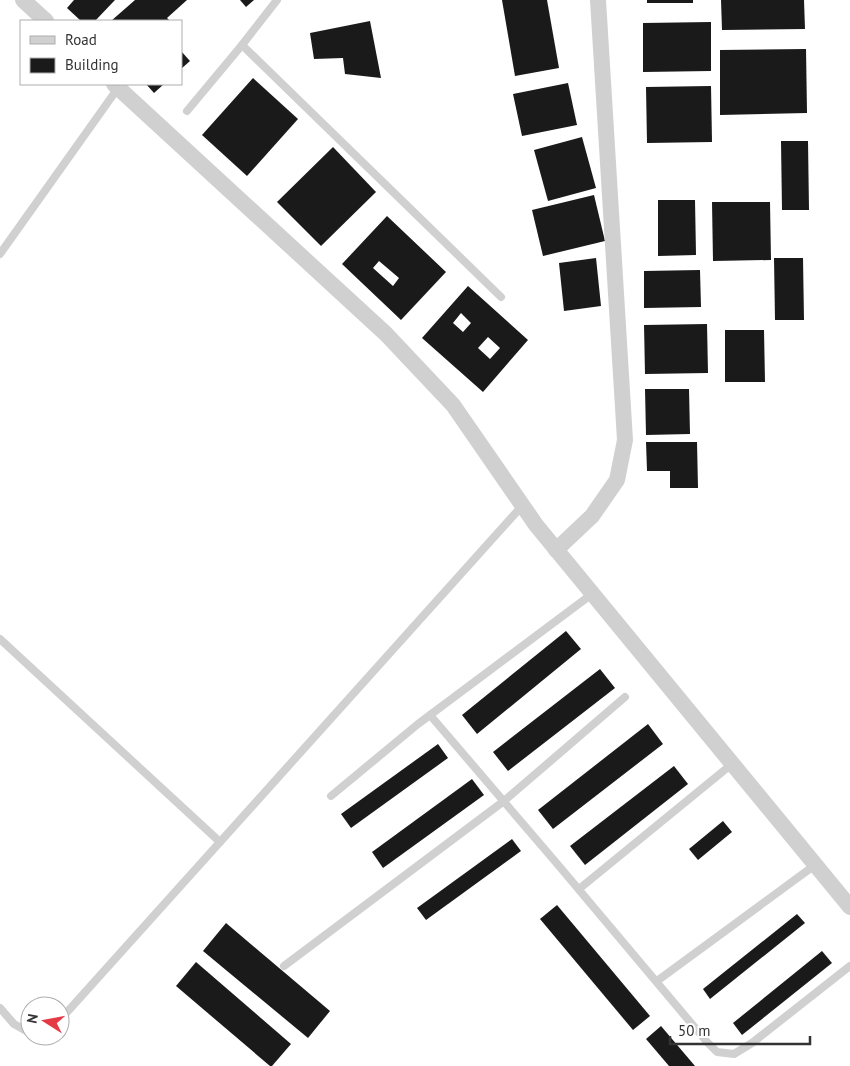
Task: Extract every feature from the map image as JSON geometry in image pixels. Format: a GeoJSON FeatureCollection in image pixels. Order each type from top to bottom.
{"type":"FeatureCollection","features":[{"type":"Feature","properties":{"kind":"street"},"geometry":{"type":"LineString","coordinates":[[556,550],[592,516],[617,480],[625,440],[598,0]]}},
{"type":"Feature","properties":{"kind":"street"},"geometry":{"type":"LineString","coordinates":[[116,86],[386,334],[453,406],[522,506],[556,550],[850,907]]}},
{"type":"Feature","properties":{"kind":"lane"},"geometry":{"type":"LineString","coordinates":[[187,111],[277,0]]}},
{"type":"Feature","properties":{"kind":"lane"},"geometry":{"type":"LineString","coordinates":[[242,45],[502,297]]}},
{"type":"Feature","properties":{"kind":"lane"},"geometry":{"type":"LineString","coordinates":[[0,254],[116,86]]}},
{"type":"Feature","properties":{"kind":"lane"},"geometry":{"type":"LineString","coordinates":[[70,1009],[522,506]]}},
{"type":"Feature","properties":{"kind":"lane"},"geometry":{"type":"LineString","coordinates":[[331,796],[430,715],[592,594]]}},
{"type":"Feature","properties":{"kind":"lane"},"geometry":{"type":"LineString","coordinates":[[0,639],[220,842]]}},
{"type":"Feature","properties":{"kind":"lane"},"geometry":{"type":"LineString","coordinates":[[284,966],[504,801],[625,697]]}},
{"type":"Feature","properties":{"kind":"lane"},"geometry":{"type":"LineString","coordinates":[[430,715],[717,1052],[734,1054],[752,1043],[850,966]]}},
{"type":"Feature","properties":{"kind":"lane"},"geometry":{"type":"LineString","coordinates":[[579,889],[732,764]]}},
{"type":"Feature","properties":{"kind":"lane"},"geometry":{"type":"LineString","coordinates":[[657,981],[815,865]]}},
{"type":"Feature","properties":{"kind":"lane"},"geometry":{"type":"LineString","coordinates":[[0,1008],[14,1024],[20,1027]]}},
{"type":"Feature","properties":{"kind":"building"},"geometry":{"type":"Polygon","coordinates":[[[74,0],[115,0],[96,20],[80,20],[67,8],[74,0]]]}},
{"type":"Feature","properties":{"kind":"building"},"geometry":{"type":"Polygon","coordinates":[[[135,0],[187,0],[167,18],[169,20],[112,20],[135,0]]]}},
{"type":"Feature","properties":{"kind":"building"},"geometry":{"type":"Polygon","coordinates":[[[240,0],[254,0],[246,7],[240,0]]]}},
{"type":"Feature","properties":{"kind":"building"},"geometry":{"type":"Polygon","coordinates":[[[502,0],[547,0],[559,68],[515,76],[502,0]]]}},
{"type":"Feature","properties":{"kind":"building"},"geometry":{"type":"Polygon","coordinates":[[[647,0],[693,0],[693,3],[647,3],[647,0]]]}},
{"type":"Feature","properties":{"kind":"building"},"geometry":{"type":"Polygon","coordinates":[[[721,0],[804,0],[805,29],[722,30],[721,0]]]}},
{"type":"Feature","properties":{"kind":"building"},"geometry":{"type":"Polygon","coordinates":[[[370,21],[381,78],[345,74],[343,58],[314,59],[310,33],[370,21]]]}},
{"type":"Feature","properties":{"kind":"building"},"geometry":{"type":"Polygon","coordinates":[[[711,22],[711,71],[643,72],[643,23],[711,22]]]}},
{"type":"Feature","properties":{"kind":"building"},"geometry":{"type":"Polygon","coordinates":[[[806,49],[807,113],[720,115],[720,50],[806,49]]]}},
{"type":"Feature","properties":{"kind":"building"},"geometry":{"type":"Polygon","coordinates":[[[182,52],[190,61],[182,68],[182,52]]]}},
{"type":"Feature","properties":{"kind":"building"},"geometry":{"type":"Polygon","coordinates":[[[253,78],[298,119],[247,176],[202,135],[253,78]]]}},
{"type":"Feature","properties":{"kind":"building"},"geometry":{"type":"Polygon","coordinates":[[[568,83],[577,125],[522,136],[513,94],[568,83]]]}},
{"type":"Feature","properties":{"kind":"building"},"geometry":{"type":"Polygon","coordinates":[[[147,85],[163,85],[154,93],[147,85]]]}},
{"type":"Feature","properties":{"kind":"building"},"geometry":{"type":"Polygon","coordinates":[[[711,86],[712,142],[647,143],[646,87],[711,86]]]}},
{"type":"Feature","properties":{"kind":"building"},"geometry":{"type":"Polygon","coordinates":[[[582,137],[596,188],[548,201],[534,150],[582,137]]]}},
{"type":"Feature","properties":{"kind":"building"},"geometry":{"type":"Polygon","coordinates":[[[781,141],[808,141],[809,210],[782,210],[781,141]]]}},
{"type":"Feature","properties":{"kind":"building"},"geometry":{"type":"Polygon","coordinates":[[[333,147],[376,192],[321,246],[277,202],[333,147]]]}},
{"type":"Feature","properties":{"kind":"building"},"geometry":{"type":"Polygon","coordinates":[[[594,195],[605,241],[543,256],[532,210],[594,195]]]}},
{"type":"Feature","properties":{"kind":"building"},"geometry":{"type":"Polygon","coordinates":[[[658,200],[695,200],[696,255],[658,256],[658,200]]]}},
{"type":"Feature","properties":{"kind":"building"},"geometry":{"type":"Polygon","coordinates":[[[712,202],[770,202],[771,260],[713,261],[712,202]]]}},
{"type":"Feature","properties":{"kind":"building"},"geometry":{"type":"Polygon","coordinates":[[[387,216],[446,272],[401,320],[342,264],[387,216]],[[379,261],[373,268],[393,286],[399,278],[379,261]]]}},
{"type":"Feature","properties":{"kind":"building"},"geometry":{"type":"Polygon","coordinates":[[[596,258],[601,306],[564,311],[559,263],[596,258]]]}},
{"type":"Feature","properties":{"kind":"building"},"geometry":{"type":"Polygon","coordinates":[[[774,258],[803,258],[804,320],[775,320],[774,258]]]}},
{"type":"Feature","properties":{"kind":"building"},"geometry":{"type":"Polygon","coordinates":[[[700,270],[701,307],[644,308],[644,271],[700,270]]]}},
{"type":"Feature","properties":{"kind":"building"},"geometry":{"type":"Polygon","coordinates":[[[468,286],[528,340],[483,392],[422,338],[468,286]],[[461,313],[453,323],[463,332],[471,323],[461,313]],[[488,337],[478,348],[490,359],[500,348],[488,337]]]}},
{"type":"Feature","properties":{"kind":"building"},"geometry":{"type":"Polygon","coordinates":[[[707,324],[708,373],[645,374],[644,325],[707,324]]]}},
{"type":"Feature","properties":{"kind":"building"},"geometry":{"type":"Polygon","coordinates":[[[725,330],[764,330],[765,382],[725,382],[725,330]]]}},
{"type":"Feature","properties":{"kind":"building"},"geometry":{"type":"Polygon","coordinates":[[[645,389],[689,389],[690,434],[646,435],[645,389]]]}},
{"type":"Feature","properties":{"kind":"building"},"geometry":{"type":"Polygon","coordinates":[[[646,442],[697,442],[698,488],[670,488],[670,471],[647,471],[646,442]]]}},
{"type":"Feature","properties":{"kind":"building"},"geometry":{"type":"Polygon","coordinates":[[[566,631],[581,649],[477,734],[462,715],[566,631]]]}},
{"type":"Feature","properties":{"kind":"building"},"geometry":{"type":"Polygon","coordinates":[[[600,669],[615,688],[508,771],[493,752],[600,669]]]}},
{"type":"Feature","properties":{"kind":"building"},"geometry":{"type":"Polygon","coordinates":[[[648,724],[663,744],[553,829],[538,810],[648,724]]]}},
{"type":"Feature","properties":{"kind":"building"},"geometry":{"type":"Polygon","coordinates":[[[438,744],[448,758],[351,828],[341,814],[438,744]]]}},
{"type":"Feature","properties":{"kind":"building"},"geometry":{"type":"Polygon","coordinates":[[[674,766],[688,784],[585,865],[570,846],[674,766]]]}},
{"type":"Feature","properties":{"kind":"building"},"geometry":{"type":"Polygon","coordinates":[[[472,779],[484,795],[383,868],[372,852],[472,779]]]}},
{"type":"Feature","properties":{"kind":"building"},"geometry":{"type":"Polygon","coordinates":[[[723,821],[732,832],[698,860],[689,849],[723,821]]]}},
{"type":"Feature","properties":{"kind":"building"},"geometry":{"type":"Polygon","coordinates":[[[512,839],[521,851],[426,920],[417,908],[512,839]]]}},
{"type":"Feature","properties":{"kind":"building"},"geometry":{"type":"Polygon","coordinates":[[[557,905],[650,1016],[633,1030],[540,919],[557,905]]]}},
{"type":"Feature","properties":{"kind":"building"},"geometry":{"type":"Polygon","coordinates":[[[797,914],[805,923],[710,999],[703,989],[797,914]]]}},
{"type":"Feature","properties":{"kind":"building"},"geometry":{"type":"Polygon","coordinates":[[[226,923],[330,1011],[308,1038],[203,951],[226,923]]]}},
{"type":"Feature","properties":{"kind":"building"},"geometry":{"type":"Polygon","coordinates":[[[822,951],[832,963],[742,1035],[733,1023],[822,951]]]}},
{"type":"Feature","properties":{"kind":"building"},"geometry":{"type":"Polygon","coordinates":[[[196,962],[291,1044],[272,1066],[176,986],[196,962]]]}},
{"type":"Feature","properties":{"kind":"building"},"geometry":{"type":"Polygon","coordinates":[[[661,1026],[695,1066],[669,1066],[646,1039],[661,1026]]]}}]}
